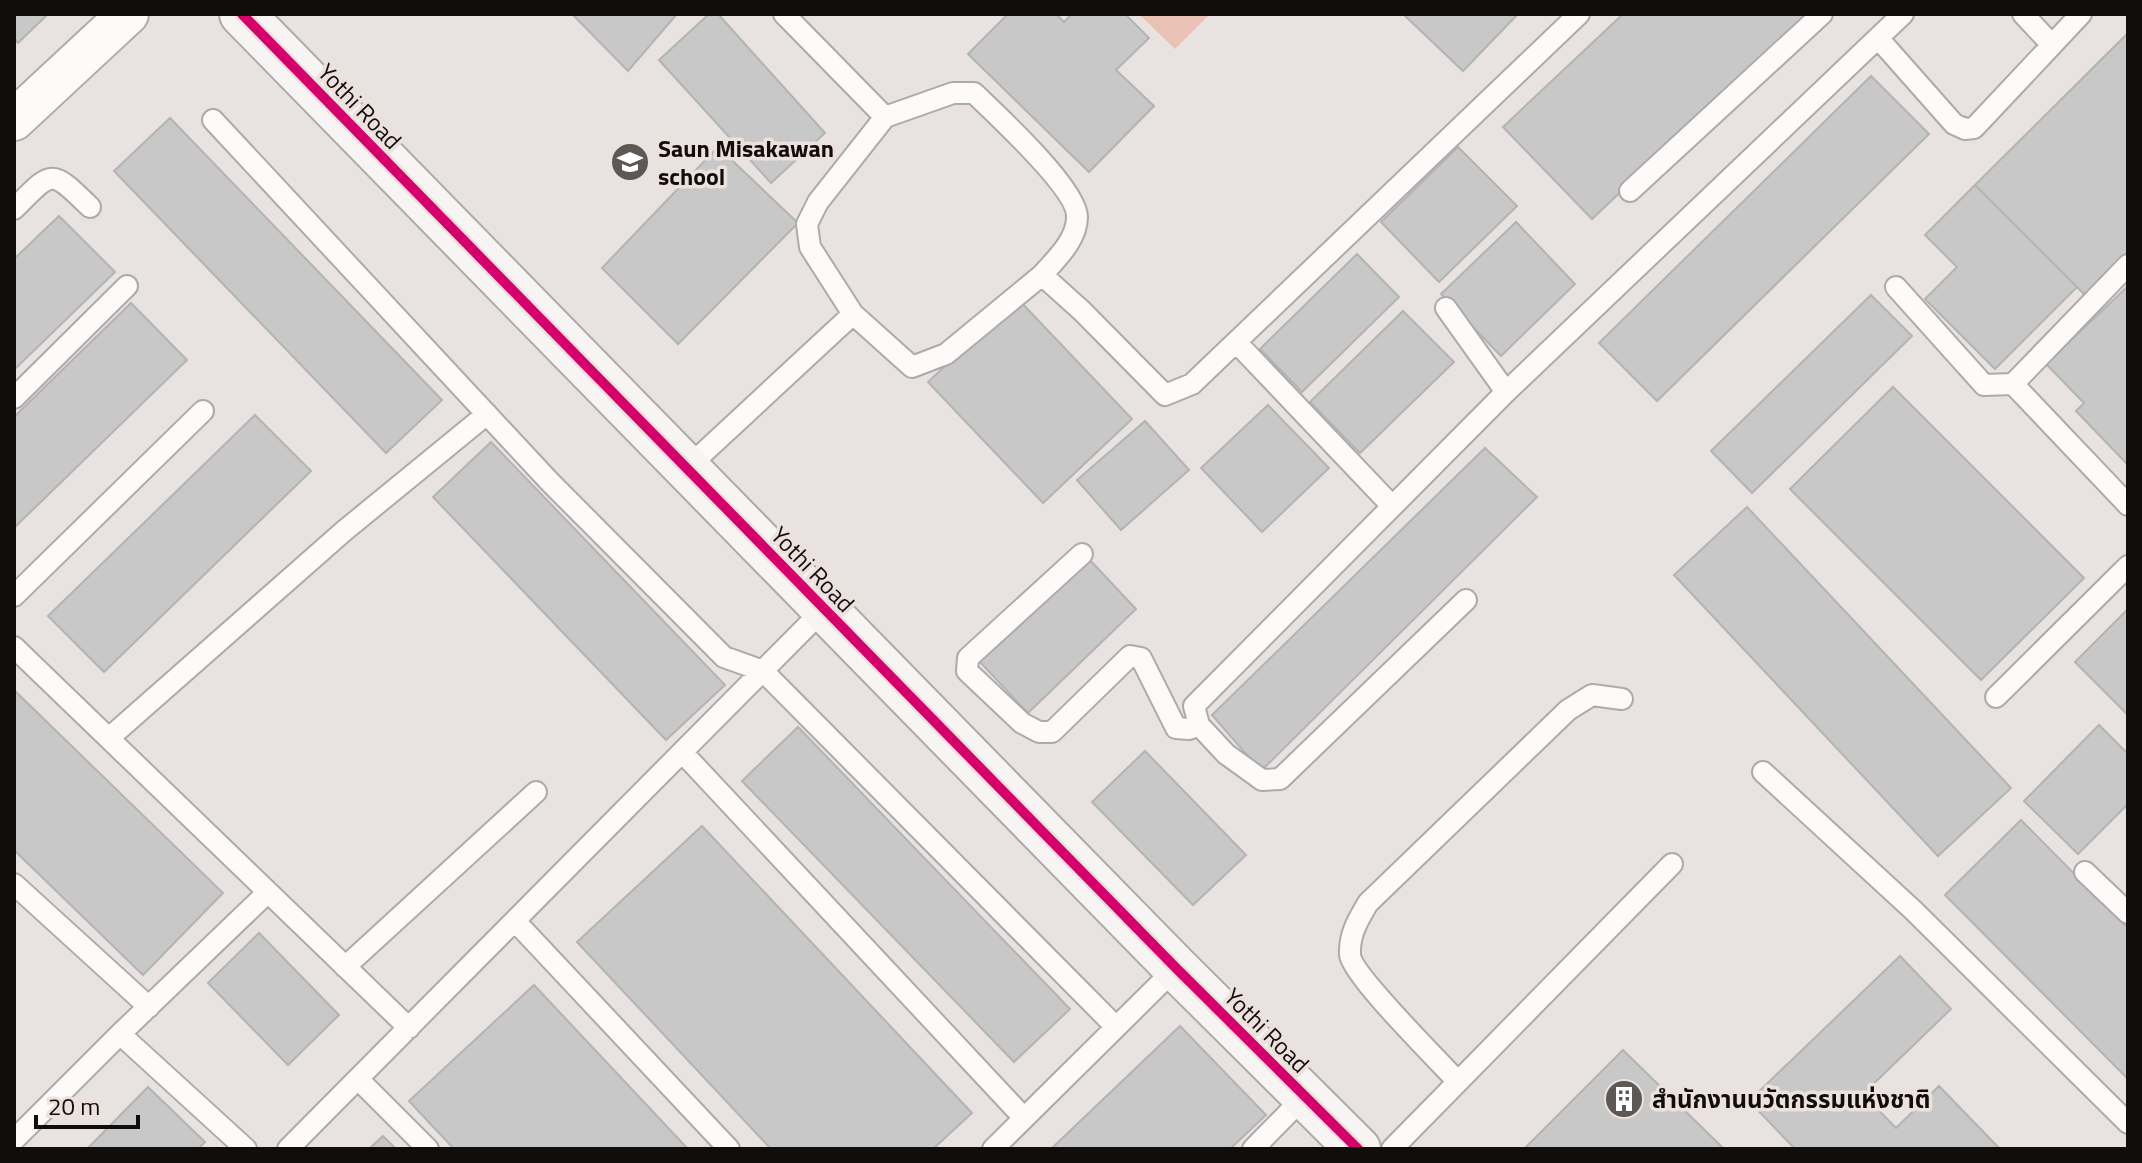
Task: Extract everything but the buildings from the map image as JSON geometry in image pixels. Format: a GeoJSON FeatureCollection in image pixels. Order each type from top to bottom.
{"type":"FeatureCollection","features":[{"type":"Feature","properties":{"kind":"street"},"geometry":{"type":"LineString","coordinates":[[14,120],[128,14]]}},
{"type":"Feature","properties":{"kind":"street","name":"Yothi Road"},"geometry":{"type":"LineString","coordinates":[[242,14],[1176,968],[1358,1149]]}},
{"type":"Feature","properties":{"kind":"lane"},"geometry":{"type":"LineString","coordinates":[[784,14],[885,117]]}},
{"type":"Feature","properties":{"kind":"lane"},"geometry":{"type":"LineString","coordinates":[[1042,275],[1165,395],[1192,384],[1579,14]]}},
{"type":"Feature","properties":{"kind":"lane"},"geometry":{"type":"LineString","coordinates":[[1630,191],[1822,14]]}},
{"type":"Feature","properties":{"kind":"lane"},"geometry":{"type":"LineString","coordinates":[[1466,600],[1280,779],[1262,780],[1226,754],[1199,725],[1194,706],[1392,506],[1506,392],[1903,14]]}},
{"type":"Feature","properties":{"kind":"lane"},"geometry":{"type":"LineString","coordinates":[[2023,14],[2052,45]]}},
{"type":"Feature","properties":{"kind":"lane"},"geometry":{"type":"LineString","coordinates":[[1878,38],[1954,124],[1965,129],[1974,128],[2081,14]]}},
{"type":"Feature","properties":{"kind":"lane"},"geometry":{"type":"LineString","coordinates":[[953,93],[974,93],[1056,176],[1078,214],[1075,233],[1042,275],[946,354],[912,367],[853,314],[810,247],[807,224],[818,202],[885,117],[953,93]]}},
{"type":"Feature","properties":{"kind":"lane"},"geometry":{"type":"LineString","coordinates":[[213,120],[549,481],[724,657],[763,671],[1116,1027]]}},
{"type":"Feature","properties":{"kind":"lane"},"geometry":{"type":"LineString","coordinates":[[14,209],[40,183],[50,178],[62,180],[90,207]]}},
{"type":"Feature","properties":{"kind":"lane"},"geometry":{"type":"LineString","coordinates":[[1896,287],[1984,385],[2013,384],[2128,265]]}},
{"type":"Feature","properties":{"kind":"lane"},"geometry":{"type":"LineString","coordinates":[[14,398],[127,286]]}},
{"type":"Feature","properties":{"kind":"lane"},"geometry":{"type":"LineString","coordinates":[[1446,308],[1506,392]]}},
{"type":"Feature","properties":{"kind":"lane"},"geometry":{"type":"LineString","coordinates":[[687,468],[853,314]]}},
{"type":"Feature","properties":{"kind":"lane"},"geometry":{"type":"LineString","coordinates":[[1236,342],[1392,506]]}},
{"type":"Feature","properties":{"kind":"lane"},"geometry":{"type":"LineString","coordinates":[[2013,384],[2128,505]]}},
{"type":"Feature","properties":{"kind":"lane"},"geometry":{"type":"LineString","coordinates":[[14,596],[203,411]]}},
{"type":"Feature","properties":{"kind":"lane"},"geometry":{"type":"LineString","coordinates":[[109,738],[344,531],[487,414]]}},
{"type":"Feature","properties":{"kind":"lane"},"geometry":{"type":"LineString","coordinates":[[1082,554],[968,658],[967,671],[1022,723],[1039,732],[1052,732],[1130,656],[1141,658],[1176,728],[1189,729],[1199,725]]}},
{"type":"Feature","properties":{"kind":"lane"},"geometry":{"type":"LineString","coordinates":[[1996,697],[2128,566]]}},
{"type":"Feature","properties":{"kind":"lane"},"geometry":{"type":"LineString","coordinates":[[288,1149],[824,609]]}},
{"type":"Feature","properties":{"kind":"lane"},"geometry":{"type":"LineString","coordinates":[[14,647],[409,1028]]}},
{"type":"Feature","properties":{"kind":"lane"},"geometry":{"type":"LineString","coordinates":[[1458,1082],[1371,989],[1350,959],[1351,932],[1368,903],[1568,710],[1592,695],[1622,699]]}},
{"type":"Feature","properties":{"kind":"lane"},"geometry":{"type":"LineString","coordinates":[[682,752],[1024,1118]]}},
{"type":"Feature","properties":{"kind":"lane"},"geometry":{"type":"LineString","coordinates":[[1763,772],[1913,910],[2128,1123]]}},
{"type":"Feature","properties":{"kind":"lane"},"geometry":{"type":"LineString","coordinates":[[345,967],[536,792]]}},
{"type":"Feature","properties":{"kind":"lane"},"geometry":{"type":"LineString","coordinates":[[1407,1144],[1458,1082],[1672,864]]}},
{"type":"Feature","properties":{"kind":"lane"},"geometry":{"type":"LineString","coordinates":[[2085,872],[2128,913]]}},
{"type":"Feature","properties":{"kind":"lane"},"geometry":{"type":"LineString","coordinates":[[14,884],[149,1007]]}},
{"type":"Feature","properties":{"kind":"lane"},"geometry":{"type":"LineString","coordinates":[[14,1140],[268,892]]}},
{"type":"Feature","properties":{"kind":"lane"},"geometry":{"type":"LineString","coordinates":[[515,921],[729,1149]]}},
{"type":"Feature","properties":{"kind":"lane"},"geometry":{"type":"LineString","coordinates":[[993,1149],[1176,968]]}},
{"type":"Feature","properties":{"kind":"lane"},"geometry":{"type":"LineString","coordinates":[[120,1034],[246,1149]]}},
{"type":"Feature","properties":{"kind":"lane"},"geometry":{"type":"LineString","coordinates":[[358,1079],[428,1149]]}},
{"type":"Feature","properties":{"kind":"lane"},"geometry":{"type":"LineString","coordinates":[[1253,1149],[1305,1096]]}},
{"type":"Feature","properties":{"kind":"shaded area"},"geometry":{"type":"Polygon","coordinates":[[[1139,14],[1210,14],[1175,49],[1139,14]]]}},
{"type":"Feature","properties":{"kind":"cycle path"},"geometry":{"type":"LineString","coordinates":[[242,14],[1176,968],[1358,1149]]}},
{"type":"Feature","properties":{"kind":"place","name":"Saun Misakawan school"},"geometry":{"type":"Point","coordinates":[630,162]}},
{"type":"Feature","properties":{"kind":"place","name":"สำนักงานนวัตกรรมแห่งชาติ"},"geometry":{"type":"Point","coordinates":[1624,1099]}}]}
